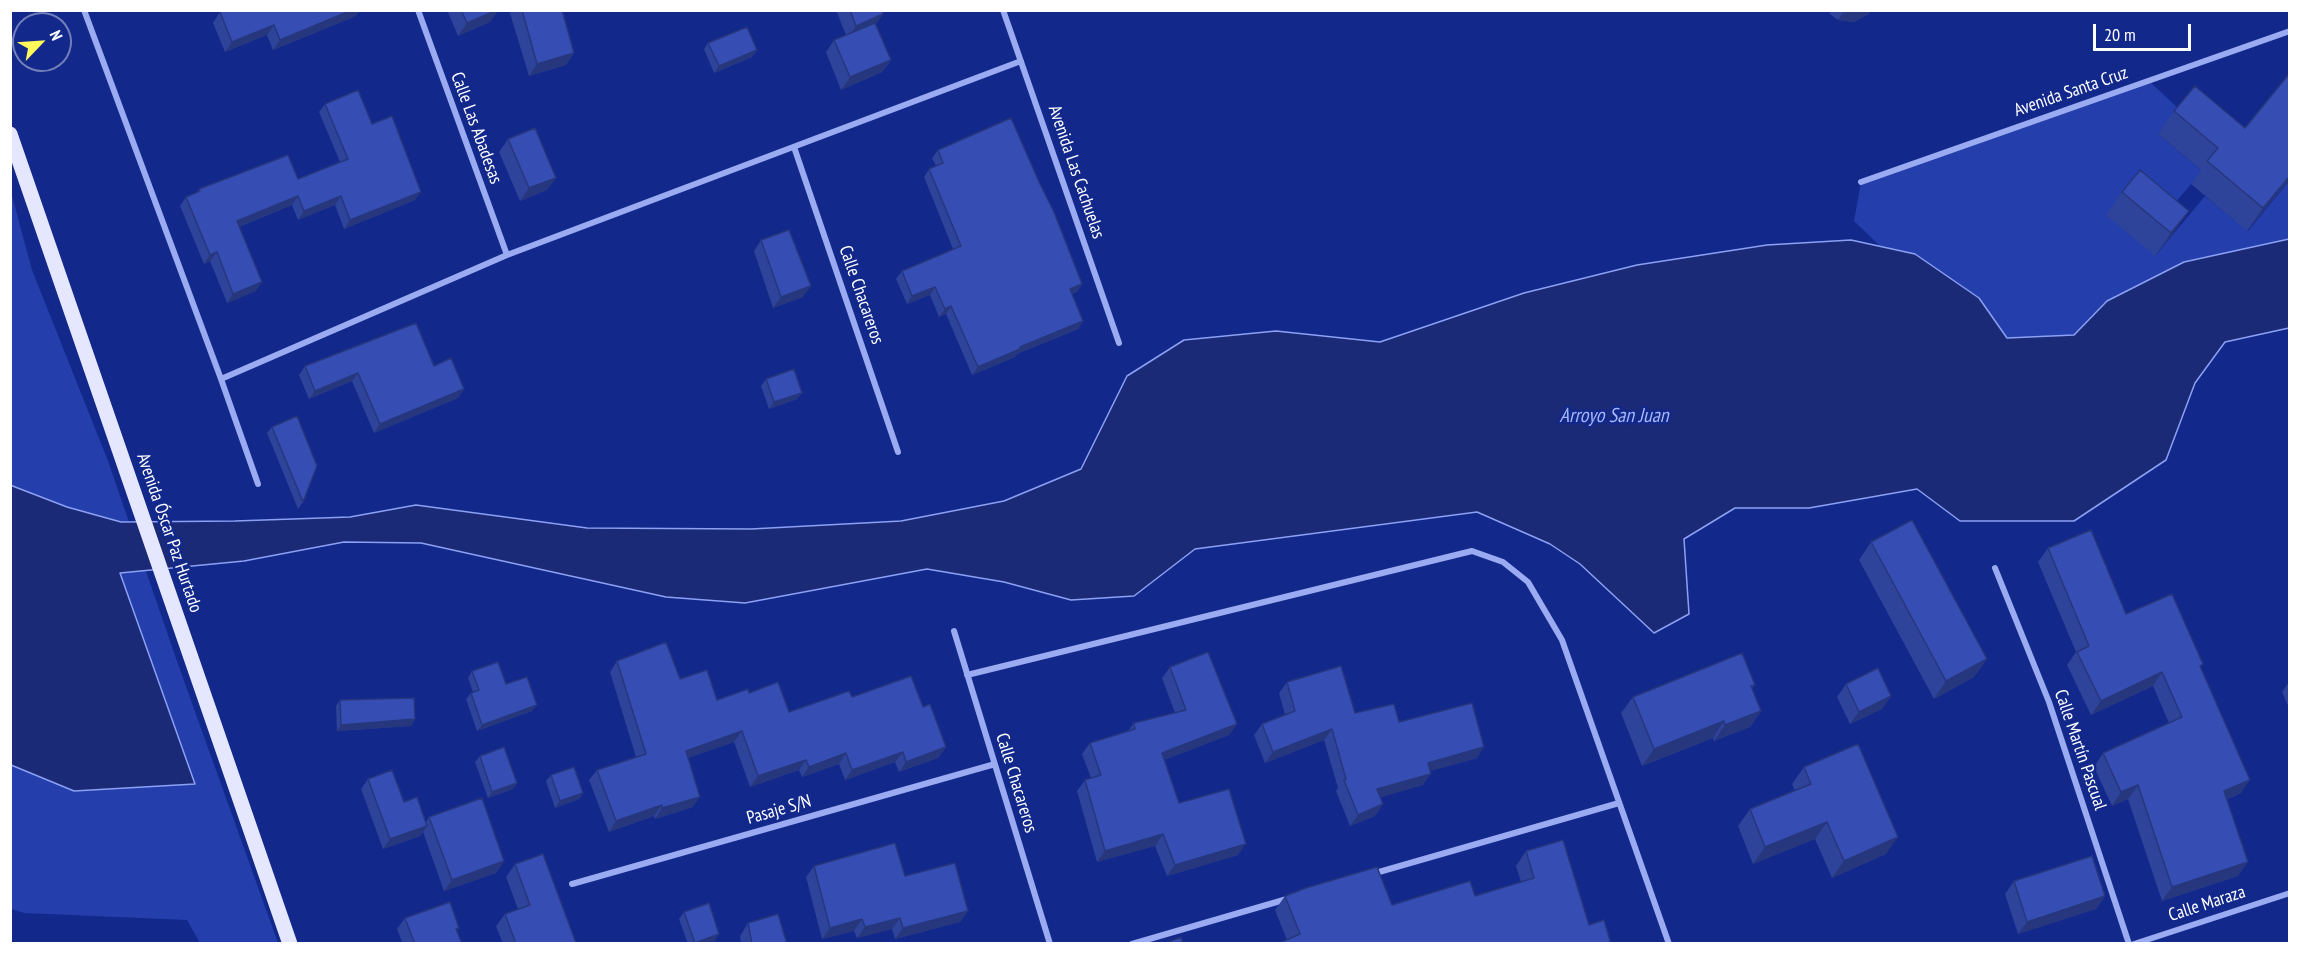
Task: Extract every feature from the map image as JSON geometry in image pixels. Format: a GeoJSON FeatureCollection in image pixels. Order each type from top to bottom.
{"type":"FeatureCollection","features":[{"type":"Feature","properties":{"kind":"main road","name":"Avenida Óscar Paz Hurtado"},"geometry":{"type":"LineString","coordinates":[[10,134],[290,944]]}},
{"type":"Feature","properties":{"kind":"street"},"geometry":{"type":"LineString","coordinates":[[84,10],[258,484]]}},
{"type":"Feature","properties":{"kind":"street","name":"Calle Las Abadesas"},"geometry":{"type":"LineString","coordinates":[[418,10],[507,255]]}},
{"type":"Feature","properties":{"kind":"street","name":"Avenida Las Cachuelas"},"geometry":{"type":"LineString","coordinates":[[1003,10],[1119,343]]}},
{"type":"Feature","properties":{"kind":"street","name":"Avenida Santa Cruz"},"geometry":{"type":"LineString","coordinates":[[1862,182],[2289,31]]}},
{"type":"Feature","properties":{"kind":"street"},"geometry":{"type":"LineString","coordinates":[[221,379],[507,255],[1022,61]]}},
{"type":"Feature","properties":{"kind":"street","name":"Calle Chacareros"},"geometry":{"type":"LineString","coordinates":[[794,147],[898,452]]}},
{"type":"Feature","properties":{"kind":"street"},"geometry":{"type":"LineString","coordinates":[[967,675],[1472,551],[1503,562],[1528,582],[1562,640],[1669,944]]}},
{"type":"Feature","properties":{"kind":"street","name":"Calle Martín Pascual"},"geometry":{"type":"LineString","coordinates":[[1995,568],[2049,702],[2132,944]]}},
{"type":"Feature","properties":{"kind":"street","name":"Calle Chacareros"},"geometry":{"type":"LineString","coordinates":[[954,631],[1050,944]]}},
{"type":"Feature","properties":{"kind":"street","name":"Pasaje S/N"},"geometry":{"type":"LineString","coordinates":[[572,884],[995,764]]}},
{"type":"Feature","properties":{"kind":"street"},"geometry":{"type":"LineString","coordinates":[[1370,875],[1619,803]]}},
{"type":"Feature","properties":{"kind":"street","name":"Calle Maraza"},"geometry":{"type":"LineString","coordinates":[[2132,944],[2289,893]]}},
{"type":"Feature","properties":{"kind":"street"},"geometry":{"type":"LineString","coordinates":[[1132,944],[1291,898]]}},
{"type":"Feature","properties":{"kind":"shaded area"},"geometry":{"type":"Polygon","coordinates":[[[2149,81],[2179,109],[2158,134],[2202,171],[2159,222],[2107,215],[2156,255],[2205,196],[2248,231],[2289,181],[2289,239],[2184,262],[2107,301],[2074,335],[2007,338],[1979,298],[1915,254],[1880,246],[1854,221],[1861,182],[2149,81]]]}},
{"type":"Feature","properties":{"kind":"shaded area"},"geometry":{"type":"Polygon","coordinates":[[[10,188],[32,270],[108,461],[278,943],[200,943],[187,920],[24,913],[11,909],[10,188]]]}},
{"type":"Feature","properties":{"kind":"water","name":"Arroyo San Juan"},"geometry":{"type":"Polygon","coordinates":[[[2289,239],[2289,328],[2225,342],[2195,383],[2166,460],[2074,521],[1960,521],[1917,489],[1809,508],[1735,508],[1684,539],[1689,614],[1654,633],[1580,564],[1550,544],[1477,512],[1195,549],[1134,596],[1071,600],[1004,582],[927,569],[745,603],[666,597],[421,543],[344,542],[244,561],[120,573],[195,784],[74,791],[11,765],[10,485],[67,507],[121,522],[350,517],[416,505],[587,528],[751,529],[901,521],[1004,501],[1081,469],[1127,376],[1184,340],[1276,331],[1380,342],[1524,293],[1637,265],[1767,245],[1851,240],[1915,254],[1979,298],[2007,338],[2074,335],[2107,301],[2184,262],[2289,239]]]}},
{"type":"Feature","properties":{"kind":"building"},"geometry":{"type":"Polygon","coordinates":[[[225,10],[352,10],[280,40],[274,25],[232,42],[220,12],[225,10]]]}},
{"type":"Feature","properties":{"kind":"building"},"geometry":{"type":"Polygon","coordinates":[[[461,10],[497,10],[467,23],[461,10]]]}},
{"type":"Feature","properties":{"kind":"building"},"geometry":{"type":"Polygon","coordinates":[[[522,10],[562,10],[574,53],[537,64],[522,10]]]}},
{"type":"Feature","properties":{"kind":"building"},"geometry":{"type":"Polygon","coordinates":[[[850,10],[882,10],[883,14],[856,26],[850,10]]]}},
{"type":"Feature","properties":{"kind":"building"},"geometry":{"type":"Polygon","coordinates":[[[875,23],[891,60],[850,77],[834,40],[875,23]]]}},
{"type":"Feature","properties":{"kind":"building"},"geometry":{"type":"Polygon","coordinates":[[[747,27],[757,50],[719,66],[708,43],[747,27]]]}},
{"type":"Feature","properties":{"kind":"building"},"geometry":{"type":"Polygon","coordinates":[[[2289,74],[2289,177],[2263,208],[2207,161],[2218,148],[2174,111],[2195,86],[2245,128],[2289,74]]]}},
{"type":"Feature","properties":{"kind":"building"},"geometry":{"type":"Polygon","coordinates":[[[358,90],[372,124],[392,116],[421,192],[350,220],[341,196],[304,211],[298,196],[237,221],[262,282],[233,294],[217,252],[210,255],[186,197],[200,191],[199,189],[288,155],[298,179],[348,159],[325,104],[358,90]]]}},
{"type":"Feature","properties":{"kind":"building"},"geometry":{"type":"Polygon","coordinates":[[[1011,118],[1054,212],[1082,284],[1070,289],[1083,321],[978,367],[951,306],[945,309],[935,287],[912,296],[902,271],[961,246],[929,169],[943,163],[938,150],[1011,118]]]}},
{"type":"Feature","properties":{"kind":"building"},"geometry":{"type":"Polygon","coordinates":[[[535,128],[556,178],[529,188],[508,139],[535,128]]]}},
{"type":"Feature","properties":{"kind":"building"},"geometry":{"type":"Polygon","coordinates":[[[2140,170],[2189,211],[2171,233],[2122,192],[2140,170]]]}},
{"type":"Feature","properties":{"kind":"building"},"geometry":{"type":"Polygon","coordinates":[[[789,230],[811,286],[781,297],[761,240],[789,230]]]}},
{"type":"Feature","properties":{"kind":"building"},"geometry":{"type":"Polygon","coordinates":[[[416,323],[434,366],[451,358],[464,389],[380,424],[358,373],[315,391],[305,366],[416,323]]]}},
{"type":"Feature","properties":{"kind":"building"},"geometry":{"type":"Polygon","coordinates":[[[794,369],[802,393],[774,402],[766,379],[794,369]]]}},
{"type":"Feature","properties":{"kind":"building"},"geometry":{"type":"Polygon","coordinates":[[[297,416],[317,466],[303,502],[272,427],[297,416]]]}},
{"type":"Feature","properties":{"kind":"building"},"geometry":{"type":"Polygon","coordinates":[[[1912,520],[1987,659],[1946,681],[1871,542],[1912,520]]]}},
{"type":"Feature","properties":{"kind":"building"},"geometry":{"type":"Polygon","coordinates":[[[2091,530],[2126,614],[2172,594],[2203,664],[2200,666],[2250,780],[2224,791],[2248,862],[2172,887],[2138,785],[2121,792],[2103,753],[2182,717],[2162,672],[2101,701],[2077,652],[2089,646],[2048,548],[2091,530]]]}},
{"type":"Feature","properties":{"kind":"building"},"geometry":{"type":"Polygon","coordinates":[[[666,642],[680,679],[707,670],[717,700],[748,689],[749,693],[778,682],[789,712],[849,691],[852,697],[911,676],[923,707],[930,704],[946,747],[906,762],[903,752],[852,770],[846,753],[809,767],[806,760],[758,776],[742,731],[686,751],[700,797],[662,808],[662,805],[616,821],[597,770],[646,754],[617,661],[666,642]]]}},
{"type":"Feature","properties":{"kind":"building"},"geometry":{"type":"Polygon","coordinates":[[[1208,652],[1237,724],[1162,753],[1179,803],[1229,789],[1246,844],[1175,865],[1163,834],[1105,851],[1085,780],[1101,775],[1090,743],[1135,729],[1134,723],[1186,710],[1170,667],[1208,652]]]}},
{"type":"Feature","properties":{"kind":"building"},"geometry":{"type":"Polygon","coordinates":[[[1742,653],[1755,685],[1751,686],[1761,711],[1725,725],[1724,721],[1654,749],[1633,697],[1742,653]]]}},
{"type":"Feature","properties":{"kind":"building"},"geometry":{"type":"Polygon","coordinates":[[[498,662],[506,684],[527,677],[537,705],[482,725],[471,693],[479,690],[472,671],[498,662]]]}},
{"type":"Feature","properties":{"kind":"building"},"geometry":{"type":"Polygon","coordinates":[[[1341,666],[1355,713],[1394,704],[1399,722],[1472,703],[1484,747],[1428,763],[1431,774],[1377,789],[1383,804],[1358,815],[1344,780],[1346,779],[1332,729],[1273,752],[1262,724],[1295,711],[1287,682],[1341,666]]]}},
{"type":"Feature","properties":{"kind":"building"},"geometry":{"type":"Polygon","coordinates":[[[1878,668],[1891,696],[1859,712],[1846,684],[1878,668]]]}},
{"type":"Feature","properties":{"kind":"building"},"geometry":{"type":"Polygon","coordinates":[[[414,698],[415,719],[341,725],[340,700],[414,698]]]}},
{"type":"Feature","properties":{"kind":"building"},"geometry":{"type":"Polygon","coordinates":[[[1858,744],[1898,837],[1844,861],[1827,822],[1765,847],[1750,809],[1811,784],[1804,767],[1858,744]]]}},
{"type":"Feature","properties":{"kind":"building"},"geometry":{"type":"Polygon","coordinates":[[[504,747],[517,783],[492,792],[480,756],[504,747]]]}},
{"type":"Feature","properties":{"kind":"building"},"geometry":{"type":"Polygon","coordinates":[[[574,767],[583,793],[560,801],[551,775],[574,767]]]}},
{"type":"Feature","properties":{"kind":"building"},"geometry":{"type":"Polygon","coordinates":[[[392,770],[404,802],[417,797],[427,826],[390,839],[368,779],[392,770]]]}},
{"type":"Feature","properties":{"kind":"building"},"geometry":{"type":"Polygon","coordinates":[[[482,798],[504,861],[452,880],[429,817],[482,798]]]}},
{"type":"Feature","properties":{"kind":"building"},"geometry":{"type":"Polygon","coordinates":[[[1563,840],[1589,925],[1604,920],[1611,944],[1277,944],[1300,934],[1285,896],[1306,888],[1377,867],[1392,905],[1470,881],[1475,896],[1534,878],[1526,851],[1563,840]]]}},
{"type":"Feature","properties":{"kind":"building"},"geometry":{"type":"Polygon","coordinates":[[[895,843],[905,876],[955,863],[968,911],[903,928],[900,918],[865,927],[862,919],[830,928],[814,866],[895,843]]]}},
{"type":"Feature","properties":{"kind":"building"},"geometry":{"type":"Polygon","coordinates":[[[543,854],[575,944],[516,944],[505,914],[530,905],[515,864],[543,854]]]}},
{"type":"Feature","properties":{"kind":"building"},"geometry":{"type":"Polygon","coordinates":[[[2092,856],[2105,896],[2027,922],[2014,881],[2092,856]]]}},
{"type":"Feature","properties":{"kind":"building"},"geometry":{"type":"Polygon","coordinates":[[[450,902],[462,944],[415,944],[405,918],[450,902]]]}},
{"type":"Feature","properties":{"kind":"building"},"geometry":{"type":"Polygon","coordinates":[[[709,903],[719,934],[695,943],[684,912],[709,903]]]}},
{"type":"Feature","properties":{"kind":"building"},"geometry":{"type":"Polygon","coordinates":[[[778,914],[787,944],[752,944],[748,923],[778,914]]]}},
{"type":"Feature","properties":{"kind":"building"},"geometry":{"type":"Polygon","coordinates":[[[1181,937],[1183,944],[1164,944],[1181,937]]]}}]}
